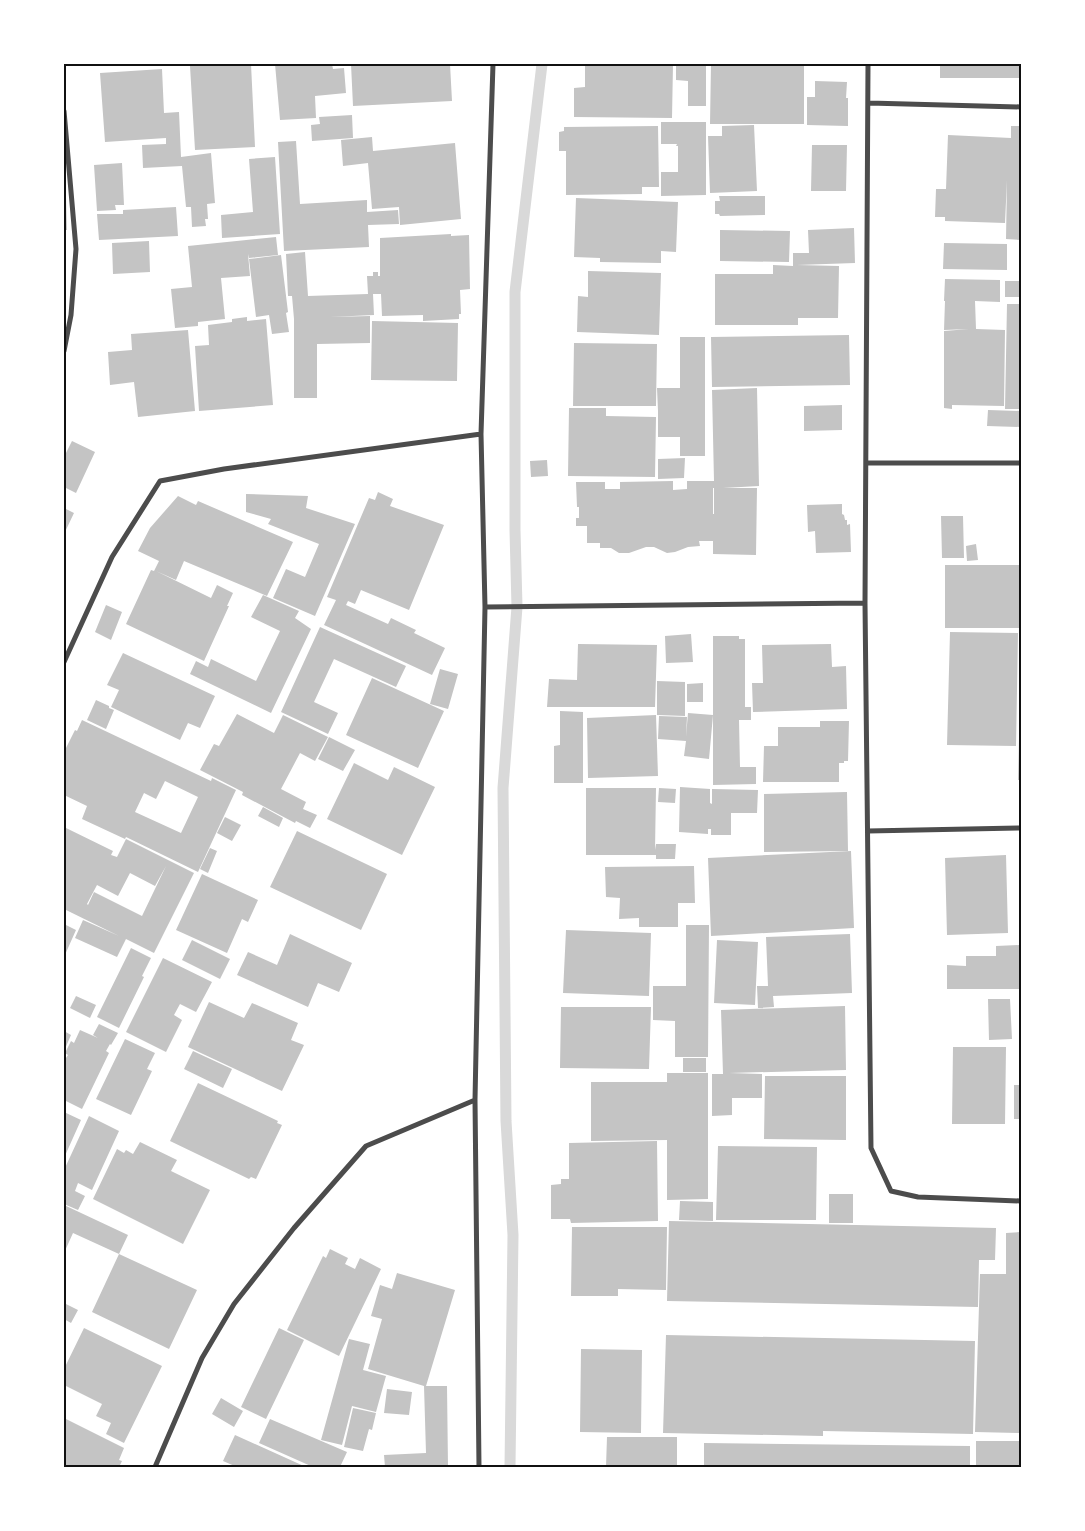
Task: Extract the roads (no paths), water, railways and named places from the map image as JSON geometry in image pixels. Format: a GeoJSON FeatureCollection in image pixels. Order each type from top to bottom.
{"type":"FeatureCollection","features":[{"type":"Feature","properties":{"kind":"street"},"geometry":{"type":"LineString","coordinates":[[479,1467],[475,1100],[484,607],[481,434],[493,64]]}},
{"type":"Feature","properties":{"kind":"street"},"geometry":{"type":"LineString","coordinates":[[868,64],[865,604],[871,1148],[890,1191],[918,1197],[1021,1201]]}},
{"type":"Feature","properties":{"kind":"street"},"geometry":{"type":"LineString","coordinates":[[868,103],[1021,107]]}},
{"type":"Feature","properties":{"kind":"street"},"geometry":{"type":"LineString","coordinates":[[64,111],[76,249],[71,315],[64,351]]}},
{"type":"Feature","properties":{"kind":"street"},"geometry":{"type":"LineString","coordinates":[[64,662],[112,557],[160,481],[224,469],[481,434]]}},
{"type":"Feature","properties":{"kind":"street"},"geometry":{"type":"LineString","coordinates":[[866,463],[1021,463]]}},
{"type":"Feature","properties":{"kind":"street"},"geometry":{"type":"LineString","coordinates":[[484,607],[865,604]]}},
{"type":"Feature","properties":{"kind":"street"},"geometry":{"type":"LineString","coordinates":[[868,831],[1021,828]]}},
{"type":"Feature","properties":{"kind":"street"},"geometry":{"type":"LineString","coordinates":[[154,1467],[202,1358],[229,1311],[301,1220],[366,1146],[475,1100]]}},
{"type":"Feature","properties":{"kind":"waterway"},"geometry":{"type":"LineString","coordinates":[[510,1467],[513,1235],[506,1121],[503,788],[517,607],[515,530],[515,292],[542,64]]}}]}
